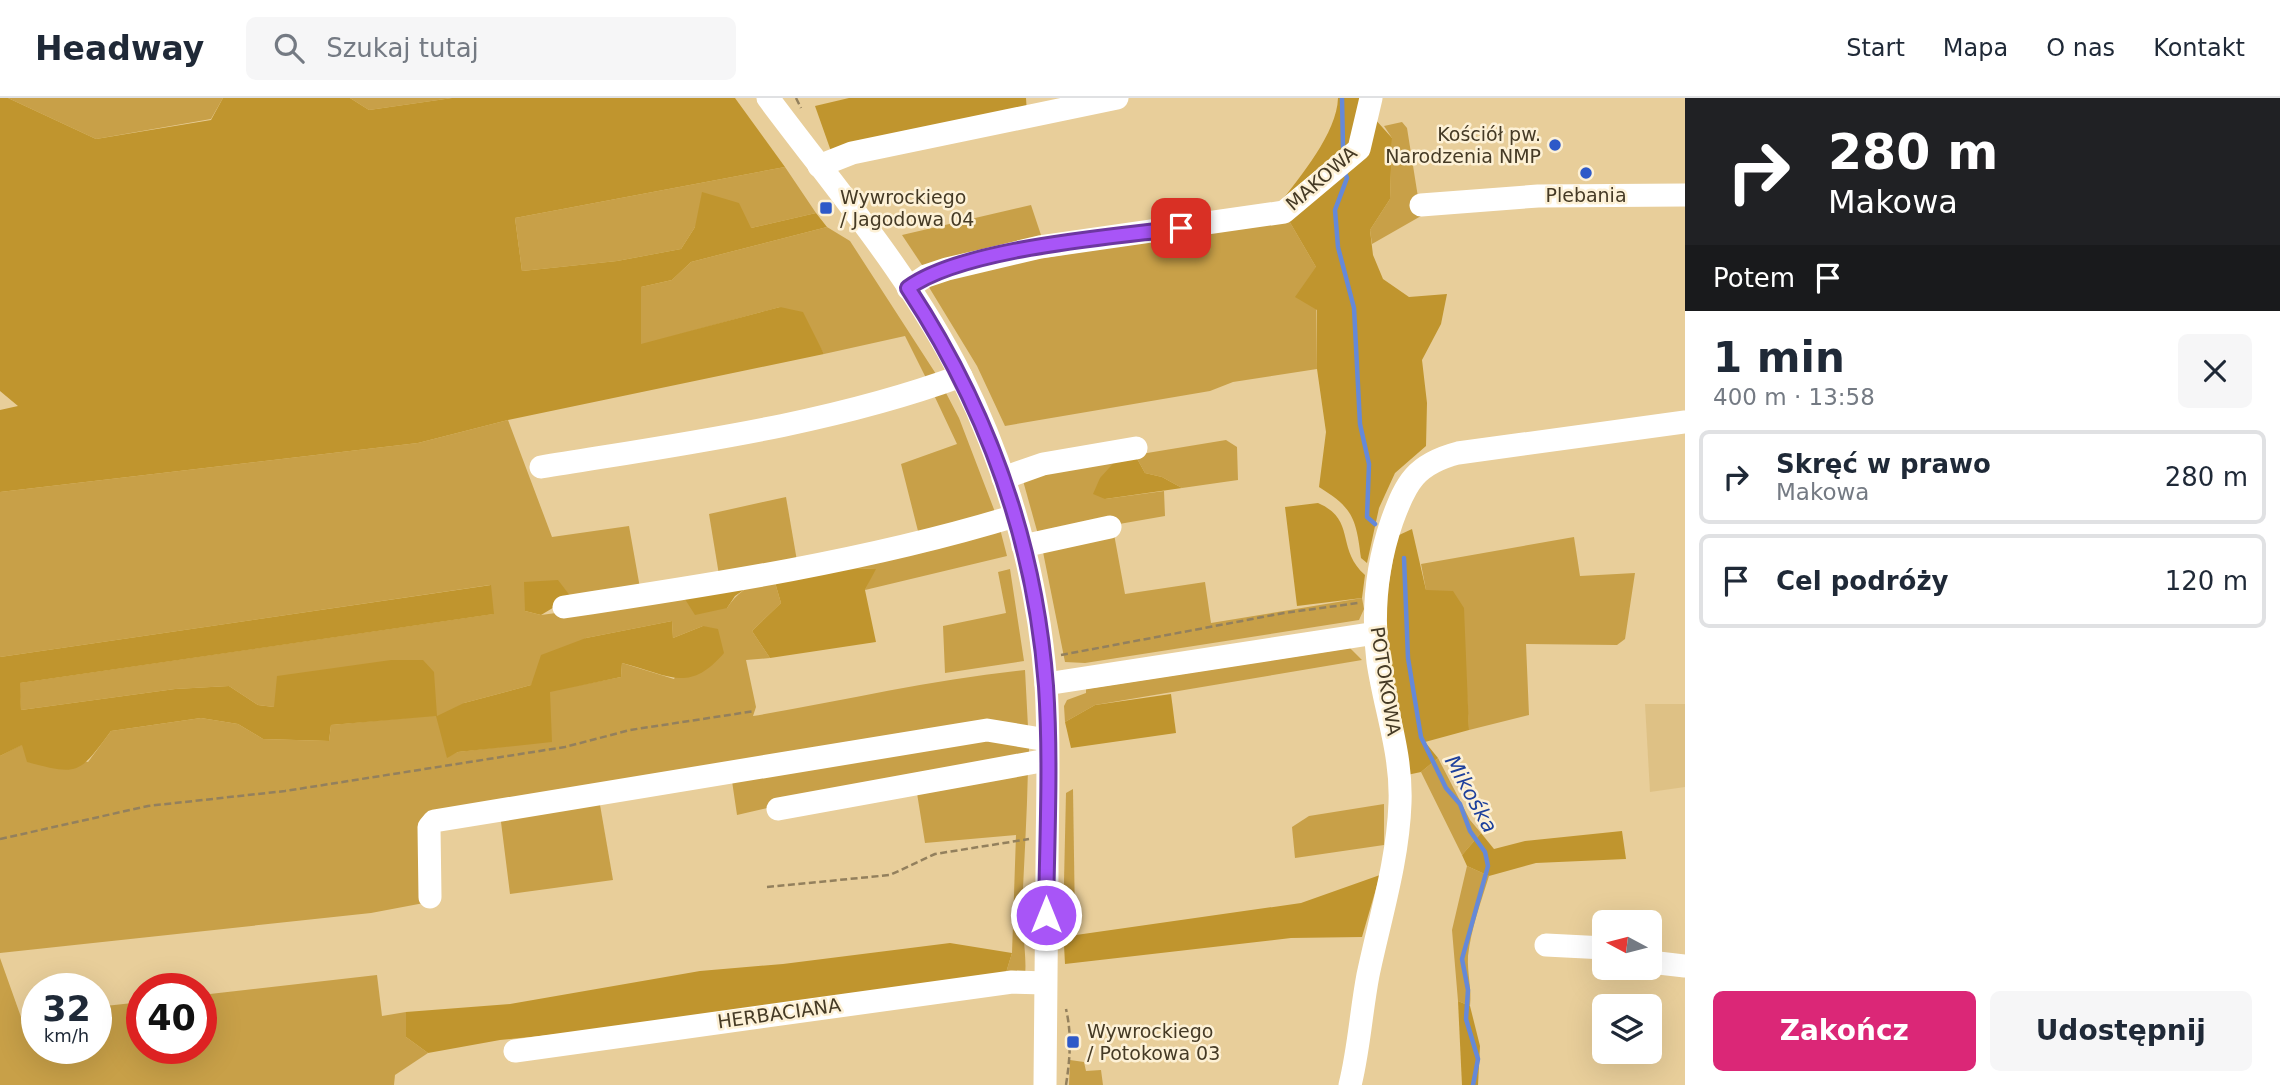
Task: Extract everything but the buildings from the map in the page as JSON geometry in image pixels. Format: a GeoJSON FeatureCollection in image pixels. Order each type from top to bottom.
{"type":"FeatureCollection","features":[{"type":"Feature","properties":{"kind":"street"},"geometry":{"type":"LineString","coordinates":[[768,98],[908,288],[961,376],[1003,478],[1015,516],[1040,628],[1046,684],[1045,1085]]}},
{"type":"Feature","properties":{"kind":"street"},"geometry":{"type":"LineString","coordinates":[[818,166],[852,153],[1117,98]]}},
{"type":"Feature","properties":{"kind":"street","name":"MAKOWA"},"geometry":{"type":"LineString","coordinates":[[908,288],[926,276],[947,269],[1040,247],[1289,210],[1359,149],[1371,98]]}},
{"type":"Feature","properties":{"kind":"street"},"geometry":{"type":"LineString","coordinates":[[1421,205],[1538,196],[1685,195]]}},
{"type":"Feature","properties":{"kind":"street"},"geometry":{"type":"LineString","coordinates":[[541,467],[800,419],[961,376]]}},
{"type":"Feature","properties":{"kind":"street","name":"POTOKOWA"},"geometry":{"type":"LineString","coordinates":[[1350,1085],[1367,978],[1395,854],[1400,800],[1395,739],[1379,663],[1375,601],[1380,561],[1398,504],[1407,485],[1420,469],[1437,458],[1685,422]]}},
{"type":"Feature","properties":{"kind":"street"},"geometry":{"type":"LineString","coordinates":[[1003,478],[1042,464],[1136,448]]}},
{"type":"Feature","properties":{"kind":"street"},"geometry":{"type":"LineString","coordinates":[[564,607],[709,585],[831,561],[1015,516]]}},
{"type":"Feature","properties":{"kind":"street"},"geometry":{"type":"LineString","coordinates":[[1023,546],[1110,527]]}},
{"type":"Feature","properties":{"kind":"street"},"geometry":{"type":"LineString","coordinates":[[1046,684],[1376,633]]}},
{"type":"Feature","properties":{"kind":"street"},"geometry":{"type":"LineString","coordinates":[[430,897],[429,827],[434,821],[987,730],[1047,750]]}},
{"type":"Feature","properties":{"kind":"street"},"geometry":{"type":"LineString","coordinates":[[778,809],[1047,750]]}},
{"type":"Feature","properties":{"kind":"street"},"geometry":{"type":"LineString","coordinates":[[1546,946],[1592,948]]}},
{"type":"Feature","properties":{"kind":"street"},"geometry":{"type":"LineString","coordinates":[[1662,963],[1685,966]]}},
{"type":"Feature","properties":{"kind":"street","name":"HERBACIANA"},"geometry":{"type":"LineString","coordinates":[[514,1051],[1012,982],[1045,983]]}},
{"type":"Feature","properties":{"kind":"path"},"geometry":{"type":"LineString","coordinates":[[1056,656],[1284,613],[1375,601]]}},
{"type":"Feature","properties":{"kind":"path"},"geometry":{"type":"LineString","coordinates":[[0,839],[148,806],[299,789],[565,747],[630,730],[755,711]]}},
{"type":"Feature","properties":{"kind":"path"},"geometry":{"type":"LineString","coordinates":[[766,887],[890,875],[935,855],[1027,839]]}},
{"type":"Feature","properties":{"kind":"shaded area"},"geometry":{"type":"Polygon","coordinates":[[[0,98],[8,98],[96,139],[211,120],[223,98],[350,98],[369,110],[452,98],[735,98],[785,167],[515,218],[522,271],[617,261],[681,249],[695,227],[702,192],[739,203],[751,228],[816,213],[827,227],[691,262],[672,280],[641,287],[641,344],[780,307],[803,312],[824,354],[508,420],[418,443],[0,492],[0,410],[18,406],[0,391],[0,98]]]}},
{"type":"Feature","properties":{"kind":"shaded area"},"geometry":{"type":"Polygon","coordinates":[[[8,98],[223,98],[211,119],[96,139],[8,98]]]}},
{"type":"Feature","properties":{"kind":"shaded area"},"geometry":{"type":"Polygon","coordinates":[[[350,98],[452,98],[369,110],[350,98]]]}},
{"type":"Feature","properties":{"kind":"shaded area"},"geometry":{"type":"Polygon","coordinates":[[[849,98],[1026,98],[1027,114],[832,154],[815,106],[849,98]]]}},
{"type":"Feature","properties":{"kind":"shaded area"},"geometry":{"type":"Polygon","coordinates":[[[1338,98],[1366,98],[1360,134],[1279,204],[1307,168],[1324,140],[1336,111],[1338,98]]]}},
{"type":"Feature","properties":{"kind":"shaded area"},"geometry":{"type":"Polygon","coordinates":[[[1374,118],[1392,138],[1390,199],[1370,230],[1373,255],[1383,279],[1409,297],[1447,294],[1441,324],[1422,360],[1427,403],[1426,446],[1395,473],[1379,508],[1367,563],[1361,558],[1351,515],[1339,501],[1319,487],[1326,432],[1317,369],[1317,310],[1295,297],[1316,267],[1288,219],[1374,118]]]}},
{"type":"Feature","properties":{"kind":"shaded area"},"geometry":{"type":"Polygon","coordinates":[[[1402,122],[1407,128],[1421,216],[1372,244],[1370,230],[1390,199],[1392,138],[1384,126],[1402,122]]]}},
{"type":"Feature","properties":{"kind":"shaded area"},"geometry":{"type":"Polygon","coordinates":[[[785,167],[816,213],[751,228],[695,227],[681,249],[617,261],[522,271],[515,218],[785,167]]]}},
{"type":"Feature","properties":{"kind":"shaded area"},"geometry":{"type":"Polygon","coordinates":[[[1031,205],[1043,241],[926,271],[902,235],[1031,205]]]}},
{"type":"Feature","properties":{"kind":"shaded area"},"geometry":{"type":"Polygon","coordinates":[[[1288,219],[1316,267],[1317,369],[1233,382],[1210,391],[1005,426],[977,366],[927,284],[962,271],[1288,219]]]}},
{"type":"Feature","properties":{"kind":"shaded area"},"geometry":{"type":"Polygon","coordinates":[[[827,227],[850,241],[936,374],[926,378],[905,336],[824,354],[815,339],[780,307],[641,345],[641,287],[672,280],[691,262],[827,227]]]}},
{"type":"Feature","properties":{"kind":"shaded area"},"geometry":{"type":"Polygon","coordinates":[[[945,391],[959,418],[995,512],[919,535],[901,464],[957,444],[933,393],[945,391]]]}},
{"type":"Feature","properties":{"kind":"shaded area"},"geometry":{"type":"Polygon","coordinates":[[[508,420],[552,537],[629,526],[640,588],[525,611],[541,615],[683,596],[727,608],[736,596],[747,588],[774,579],[781,603],[752,631],[770,658],[746,660],[756,707],[753,716],[922,685],[1025,670],[1028,727],[431,815],[424,903],[371,913],[0,953],[0,756],[23,744],[88,762],[111,731],[201,718],[238,724],[263,739],[329,741],[331,725],[437,715],[258,705],[229,686],[175,689],[21,710],[19,683],[493,614],[490,585],[0,657],[0,492],[418,443],[508,420]],[[672,621],[586,638],[531,685],[464,703],[447,757],[458,752],[508,746],[550,691],[621,677],[622,663],[674,679],[703,626],[673,638],[672,621]]]}},
{"type":"Feature","properties":{"kind":"shaded area"},"geometry":{"type":"Polygon","coordinates":[[[1226,440],[1237,447],[1238,480],[1182,488],[1162,477],[1145,473],[1135,455],[1226,440]]]}},
{"type":"Feature","properties":{"kind":"shaded area"},"geometry":{"type":"Polygon","coordinates":[[[1135,455],[1145,473],[1162,477],[1182,488],[1105,499],[1093,494],[1100,478],[1119,457],[1135,455]]]}},
{"type":"Feature","properties":{"kind":"shaded area"},"geometry":{"type":"Polygon","coordinates":[[[1119,457],[1105,499],[1164,491],[1165,516],[1039,538],[1022,477],[1119,457]]]}},
{"type":"Feature","properties":{"kind":"shaded area"},"geometry":{"type":"Polygon","coordinates":[[[786,497],[797,561],[719,575],[709,514],[786,497]]]}},
{"type":"Feature","properties":{"kind":"shaded area"},"geometry":{"type":"Polygon","coordinates":[[[1318,503],[1338,518],[1350,555],[1365,575],[1362,598],[1297,606],[1285,507],[1318,503]]]}},
{"type":"Feature","properties":{"kind":"shaded area"},"geometry":{"type":"Polygon","coordinates":[[[999,525],[1007,556],[865,590],[875,569],[828,567],[999,525]]]}},
{"type":"Feature","properties":{"kind":"shaded area"},"geometry":{"type":"Polygon","coordinates":[[[1412,529],[1426,590],[1453,591],[1464,608],[1469,730],[1425,742],[1438,758],[1421,772],[1407,775],[1383,617],[1397,536],[1412,529]]]}},
{"type":"Feature","properties":{"kind":"shaded area"},"geometry":{"type":"Polygon","coordinates":[[[1114,534],[1125,594],[1205,582],[1211,623],[1362,598],[1364,609],[1359,620],[1085,663],[1065,662],[1042,547],[1114,534]]]}},
{"type":"Feature","properties":{"kind":"shaded area"},"geometry":{"type":"Polygon","coordinates":[[[1574,537],[1580,576],[1635,573],[1625,639],[1617,645],[1526,644],[1529,715],[1469,730],[1466,679],[1426,590],[1421,564],[1574,537]]]}},
{"type":"Feature","properties":{"kind":"shaded area"},"geometry":{"type":"Polygon","coordinates":[[[828,567],[876,569],[865,590],[876,642],[770,658],[752,631],[781,603],[774,579],[828,567]]]}},
{"type":"Feature","properties":{"kind":"shaded area"},"geometry":{"type":"Polygon","coordinates":[[[1010,569],[1024,661],[945,673],[943,626],[1006,613],[998,572],[1010,569]]]}},
{"type":"Feature","properties":{"kind":"shaded area"},"geometry":{"type":"Polygon","coordinates":[[[558,580],[571,597],[541,615],[525,611],[524,582],[558,580]]]}},
{"type":"Feature","properties":{"kind":"shaded area"},"geometry":{"type":"Polygon","coordinates":[[[754,583],[735,596],[727,608],[695,615],[683,596],[754,583]]]}},
{"type":"Feature","properties":{"kind":"shaded area"},"geometry":{"type":"Polygon","coordinates":[[[491,585],[494,614],[20,683],[21,710],[175,689],[229,686],[258,705],[274,707],[277,676],[391,660],[423,660],[434,672],[437,716],[464,703],[531,685],[541,655],[586,638],[672,621],[673,638],[703,626],[718,629],[724,653],[711,666],[688,678],[665,676],[622,663],[621,677],[550,692],[552,742],[458,752],[447,758],[436,716],[331,725],[329,741],[263,739],[238,724],[201,718],[111,731],[92,756],[77,768],[68,770],[27,762],[22,745],[0,756],[0,657],[491,585]]]}},
{"type":"Feature","properties":{"kind":"shaded area"},"geometry":{"type":"Polygon","coordinates":[[[1350,648],[1362,660],[1095,705],[1065,722],[1064,706],[1067,700],[1086,693],[1086,689],[1350,648]]]}},
{"type":"Feature","properties":{"kind":"shaded area"},"geometry":{"type":"Polygon","coordinates":[[[1171,694],[1176,733],[1071,748],[1065,722],[1095,705],[1171,694]]]}},
{"type":"Feature","properties":{"kind":"shaded area"},"geometry":{"type":"Polygon","coordinates":[[[1645,704],[1685,704],[1685,787],[1650,792],[1645,704]]]}},
{"type":"Feature","properties":{"kind":"shaded area"},"geometry":{"type":"Polygon","coordinates":[[[998,733],[1029,742],[1029,758],[831,793],[737,815],[732,781],[998,733]]]}},
{"type":"Feature","properties":{"kind":"shaded area"},"geometry":{"type":"Polygon","coordinates":[[[1438,758],[1470,820],[1481,833],[1462,855],[1421,772],[1438,758]]]}},
{"type":"Feature","properties":{"kind":"shaded area"},"geometry":{"type":"Polygon","coordinates":[[[1028,769],[1022,910],[1025,976],[1005,976],[1012,953],[1016,835],[925,843],[916,787],[1028,769]]]}},
{"type":"Feature","properties":{"kind":"shaded area"},"geometry":{"type":"Polygon","coordinates":[[[1073,789],[1075,922],[1063,926],[1066,793],[1073,789]]]}},
{"type":"Feature","properties":{"kind":"shaded area"},"geometry":{"type":"Polygon","coordinates":[[[599,799],[613,880],[510,894],[500,814],[599,799]]]}},
{"type":"Feature","properties":{"kind":"shaded area"},"geometry":{"type":"Polygon","coordinates":[[[1384,804],[1384,845],[1295,858],[1292,827],[1309,816],[1384,804]]]}},
{"type":"Feature","properties":{"kind":"shaded area"},"geometry":{"type":"Polygon","coordinates":[[[1622,831],[1626,859],[1536,863],[1489,876],[1467,866],[1462,855],[1481,833],[1494,849],[1525,841],[1622,831]]]}},
{"type":"Feature","properties":{"kind":"shaded area"},"geometry":{"type":"Polygon","coordinates":[[[1467,866],[1489,876],[1469,946],[1470,1006],[1458,1001],[1452,930],[1467,866]]]}},
{"type":"Feature","properties":{"kind":"shaded area"},"geometry":{"type":"Polygon","coordinates":[[[1380,875],[1362,937],[1291,938],[1065,964],[1063,926],[1075,922],[1076,935],[1301,903],[1380,875]]]}},
{"type":"Feature","properties":{"kind":"shaded area"},"geometry":{"type":"Polygon","coordinates":[[[950,943],[1012,953],[1005,976],[686,1021],[500,1040],[428,1053],[406,1037],[406,1012],[510,1004],[700,971],[783,964],[950,943]]]}},
{"type":"Feature","properties":{"kind":"shaded area"},"geometry":{"type":"Polygon","coordinates":[[[0,958],[21,1017],[21,1064],[112,1064],[112,1005],[126,1004],[126,1064],[217,1064],[217,993],[377,975],[382,1016],[406,1012],[406,1037],[428,1053],[395,1075],[394,1085],[0,1085],[0,958]]]}},
{"type":"Feature","properties":{"kind":"shaded area"},"geometry":{"type":"Polygon","coordinates":[[[1458,1001],[1470,1006],[1480,1046],[1478,1085],[1462,1085],[1458,1001]]]}},
{"type":"Feature","properties":{"kind":"shaded area"},"geometry":{"type":"Polygon","coordinates":[[[1070,1060],[1084,1062],[1086,1071],[1101,1070],[1103,1085],[1069,1085],[1070,1060]]]}},
{"type":"Feature","properties":{"kind":"waterway","name":"Mikośka"},"geometry":{"type":"LineString","coordinates":[[1342,98],[1343,147]]}},
{"type":"Feature","properties":{"kind":"waterway","name":"Mikośka"},"geometry":{"type":"LineString","coordinates":[[1344,170],[1347,178],[1335,210],[1338,247],[1354,308],[1360,424],[1369,464],[1367,517],[1375,524]]}},
{"type":"Feature","properties":{"kind":"waterway","name":"Mikośka"},"geometry":{"type":"LineString","coordinates":[[1404,558],[1408,658],[1421,737],[1446,788],[1460,804],[1470,831],[1485,852],[1488,866],[1462,959],[1468,990],[1466,1019],[1478,1059],[1473,1085]]}},
{"type":"Feature","properties":{"kind":"place","name":"Kościół pw. Narodzenia NMP"},"geometry":{"type":"Point","coordinates":[1555,145]}},
{"type":"Feature","properties":{"kind":"place","name":"Plebania"},"geometry":{"type":"Point","coordinates":[1586,173]}},
{"type":"Feature","properties":{"kind":"place","name":"Wywrockiego / Jagodowa 04"},"geometry":{"type":"Point","coordinates":[826,208]}},
{"type":"Feature","properties":{"kind":"place","name":"Wywrockiego / Potokowa 03"},"geometry":{"type":"Point","coordinates":[1073,1042]}},
{"type":"Feature","properties":{"kind":"route"},"geometry":{"type":"LineString","coordinates":[[1046,915],[1046,684],[1030,571],[1000,469],[982,421],[961,376],[908,288],[926,276],[947,269],[1040,247],[1181,228]]}}]}
